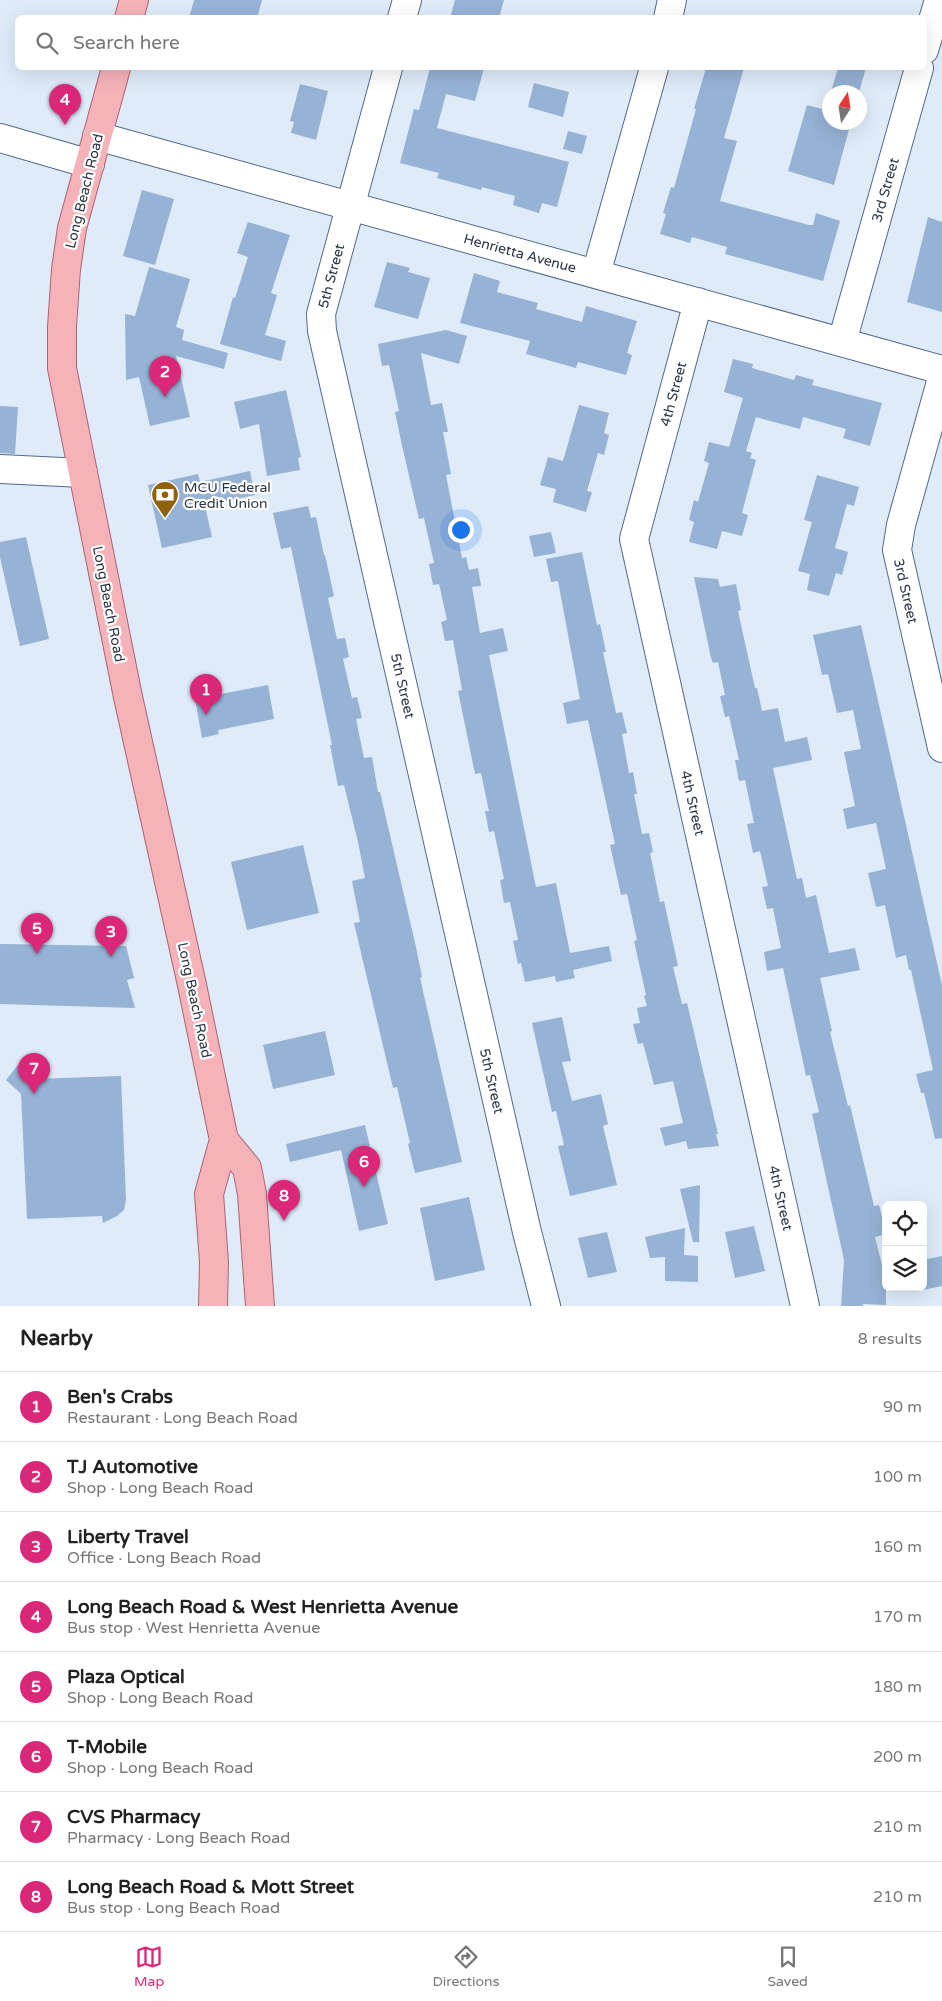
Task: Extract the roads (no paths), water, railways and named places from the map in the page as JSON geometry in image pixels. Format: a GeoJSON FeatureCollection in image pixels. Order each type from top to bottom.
{"type":"FeatureCollection","features":[{"type":"Feature","properties":{"kind":"main road"},"geometry":{"type":"LineString","coordinates":[[130,15],[134,0]]}},
{"type":"Feature","properties":{"kind":"main road","name":"Long Beach Road"},"geometry":{"type":"LineString","coordinates":[[115,70],[72,228],[66,269],[62,327],[62,368],[128,697],[192,985],[224,1140],[209,1194],[214,1262],[213,1306]]}},
{"type":"Feature","properties":{"kind":"main road","name":"Long Beach Road"},"geometry":{"type":"LineString","coordinates":[[224,1140],[247,1168],[252,1194],[260,1306]]}},
{"type":"Feature","properties":{"kind":"street"},"geometry":{"type":"LineString","coordinates":[[403,15],[407,0]]}},
{"type":"Feature","properties":{"kind":"street"},"geometry":{"type":"LineString","coordinates":[[669,15],[672,0]]}},
{"type":"Feature","properties":{"kind":"street"},"geometry":{"type":"LineString","coordinates":[[927,40],[939,0]]}},
{"type":"Feature","properties":{"kind":"street","name":"5th Street"},"geometry":{"type":"LineString","coordinates":[[387,70],[321,314],[322,331],[524,1222],[546,1306]]}},
{"type":"Feature","properties":{"kind":"street"},"geometry":{"type":"LineString","coordinates":[[596,274],[653,70]]}},
{"type":"Feature","properties":{"kind":"street","name":"3rd Street"},"geometry":{"type":"LineString","coordinates":[[842,342],[919,70]]}},
{"type":"Feature","properties":{"kind":"street","name":"Henrietta Avenue"},"geometry":{"type":"LineString","coordinates":[[97,136],[942,370]]}},
{"type":"Feature","properties":{"kind":"street"},"geometry":{"type":"LineString","coordinates":[[0,138],[90,164]]}},
{"type":"Feature","properties":{"kind":"street","name":"4th Street"},"geometry":{"type":"LineString","coordinates":[[698,302],[634,539],[805,1306]]}},
{"type":"Feature","properties":{"kind":"street","name":"3rd Street"},"geometry":{"type":"LineString","coordinates":[[942,378],[901,525],[897,550],[942,748]]}},
{"type":"Feature","properties":{"kind":"street"},"geometry":{"type":"LineString","coordinates":[[0,469],[83,473]]}},
{"type":"Feature","properties":{"kind":"place","name":"Long Beach Road & West Henrietta Avenue"},"geometry":{"type":"Point","coordinates":[65,125]}},
{"type":"Feature","properties":{"kind":"place","name":"TJ Automotive"},"geometry":{"type":"Point","coordinates":[165,397]}},
{"type":"Feature","properties":{"kind":"place","name":"MCU Federal Credit Union"},"geometry":{"type":"Point","coordinates":[165,519]}},
{"type":"Feature","properties":{"kind":"place","name":"Ben's Crabs"},"geometry":{"type":"Point","coordinates":[206,715]}},
{"type":"Feature","properties":{"kind":"place","name":"Plaza Optical"},"geometry":{"type":"Point","coordinates":[37,954]}},
{"type":"Feature","properties":{"kind":"place","name":"Liberty Travel"},"geometry":{"type":"Point","coordinates":[111,957]}},
{"type":"Feature","properties":{"kind":"place","name":"CVS Pharmacy"},"geometry":{"type":"Point","coordinates":[34,1094]}},
{"type":"Feature","properties":{"kind":"place","name":"T-Mobile"},"geometry":{"type":"Point","coordinates":[364,1187]}},
{"type":"Feature","properties":{"kind":"place","name":"Long Beach Road & Mott Street"},"geometry":{"type":"Point","coordinates":[284,1221]}}]}
